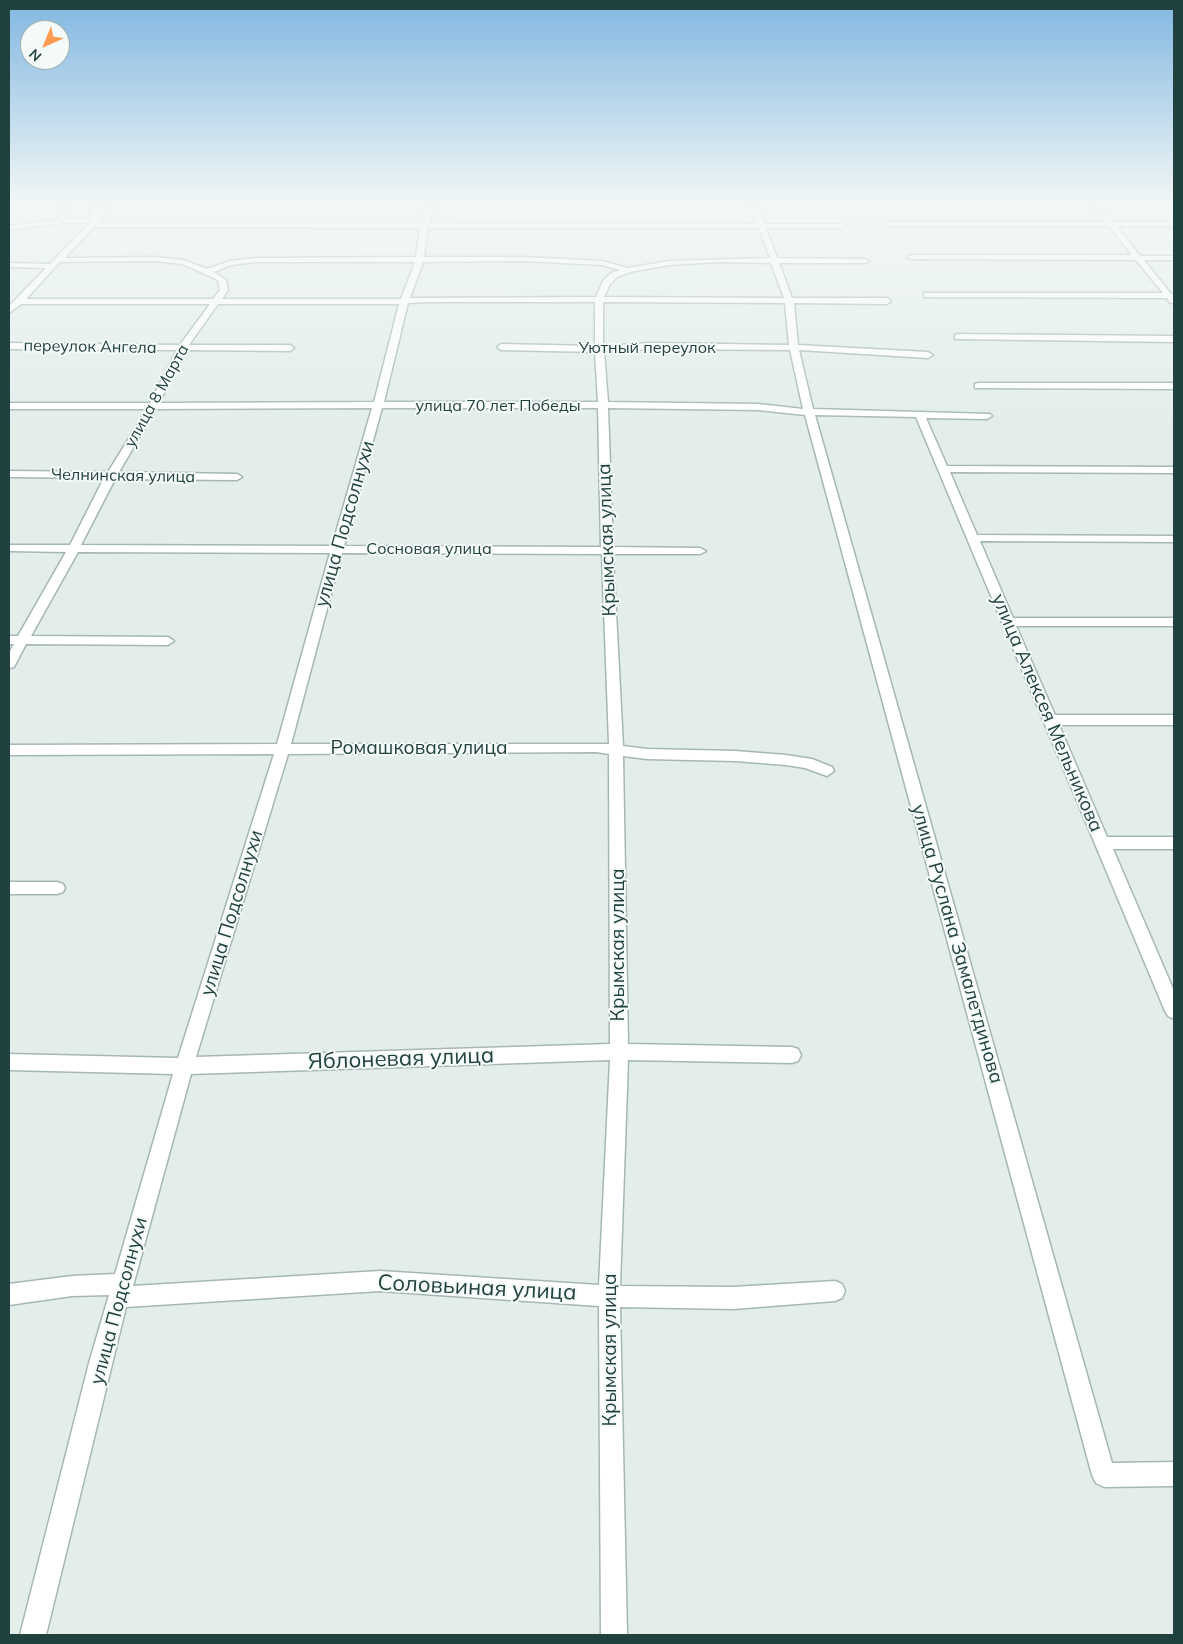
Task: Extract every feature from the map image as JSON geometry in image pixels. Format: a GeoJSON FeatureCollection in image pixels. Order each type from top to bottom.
{"type":"FeatureCollection","features":[{"type":"Feature","properties":{"kind":"street"},"geometry":{"type":"LineString","coordinates":[[9,312],[39,279]]}},
{"type":"Feature","properties":{"kind":"street"},"geometry":{"type":"LineString","coordinates":[[218,300],[224,290],[224,284],[219,279]]}},
{"type":"Feature","properties":{"kind":"street","name":"улица Подсолнухи"},"geometry":{"type":"LineString","coordinates":[[37,1632],[100,1364],[184,1066],[283,748],[378,406],[404,302],[413,279]]}},
{"type":"Feature","properties":{"kind":"street","name":"Крымская улица"},"geometry":{"type":"LineString","coordinates":[[610,279],[606,282],[599,300],[599,349],[603,406],[604,475],[616,750],[618,1052],[609,1296],[614,1635]]}},
{"type":"Feature","properties":{"kind":"street","name":"улица Руслана Замалетдинова"},"geometry":{"type":"LineString","coordinates":[[780,279],[788,300],[794,348],[809,412],[1104,1475],[1174,1474]]}},
{"type":"Feature","properties":{"kind":"street"},"geometry":{"type":"LineString","coordinates":[[1157,279],[1172,298]]}},
{"type":"Feature","properties":{"kind":"street"},"geometry":{"type":"LineString","coordinates":[[927,295],[1172,298]]}},
{"type":"Feature","properties":{"kind":"street"},"geometry":{"type":"LineString","coordinates":[[18,301],[218,300],[404,302],[431,299],[887,302]]}},
{"type":"Feature","properties":{"kind":"street","name":"улица 8 Марта"},"geometry":{"type":"LineString","coordinates":[[9,664],[74,548],[111,476],[153,406],[182,348],[218,300]]}},
{"type":"Feature","properties":{"kind":"street"},"geometry":{"type":"LineString","coordinates":[[958,337],[1174,339]]}},
{"type":"Feature","properties":{"kind":"street","name":"переулок Ангела"},"geometry":{"type":"LineString","coordinates":[[9,346],[290,348]]}},
{"type":"Feature","properties":{"kind":"street","name":"Уютный переулок"},"geometry":{"type":"LineString","coordinates":[[501,347],[599,349],[650,346],[831,348],[928,355]]}},
{"type":"Feature","properties":{"kind":"street"},"geometry":{"type":"LineString","coordinates":[[978,386],[1174,386]]}},
{"type":"Feature","properties":{"kind":"street","name":"улица 70 лет Победы"},"geometry":{"type":"LineString","coordinates":[[9,406],[758,407],[809,412],[987,416]]}},
{"type":"Feature","properties":{"kind":"street","name":"улица Алексея Мельникова"},"geometry":{"type":"LineString","coordinates":[[920,415],[1173,1005]]}},
{"type":"Feature","properties":{"kind":"street"},"geometry":{"type":"LineString","coordinates":[[943,469],[1174,470]]}},
{"type":"Feature","properties":{"kind":"street","name":"Челнинская улица"},"geometry":{"type":"LineString","coordinates":[[9,474],[237,477]]}},
{"type":"Feature","properties":{"kind":"street"},"geometry":{"type":"LineString","coordinates":[[973,538],[1174,539]]}},
{"type":"Feature","properties":{"kind":"street","name":"Сосновая улица"},"geometry":{"type":"LineString","coordinates":[[9,548],[608,549],[700,551]]}},
{"type":"Feature","properties":{"kind":"street"},"geometry":{"type":"LineString","coordinates":[[1008,622],[1174,622]]}},
{"type":"Feature","properties":{"kind":"street"},"geometry":{"type":"LineString","coordinates":[[9,640],[168,640]]}},
{"type":"Feature","properties":{"kind":"street"},"geometry":{"type":"LineString","coordinates":[[1050,720],[1174,720]]}},
{"type":"Feature","properties":{"kind":"street","name":"Ромашковая улица"},"geometry":{"type":"LineString","coordinates":[[9,750],[596,747],[647,754],[735,756],[786,760],[807,763],[827,771]]}},
{"type":"Feature","properties":{"kind":"street"},"geometry":{"type":"LineString","coordinates":[[1102,843],[1174,843]]}},
{"type":"Feature","properties":{"kind":"street"},"geometry":{"type":"LineString","coordinates":[[9,888],[57,888]]}},
{"type":"Feature","properties":{"kind":"street","name":"Яблоневая улица"},"geometry":{"type":"LineString","coordinates":[[9,1062],[184,1066],[618,1052],[792,1054]]}},
{"type":"Feature","properties":{"kind":"street","name":"Соловьиная улица"},"geometry":{"type":"LineString","coordinates":[[9,1294],[72,1286],[121,1291],[380,1282],[609,1296],[733,1298],[835,1291]]}}]}
